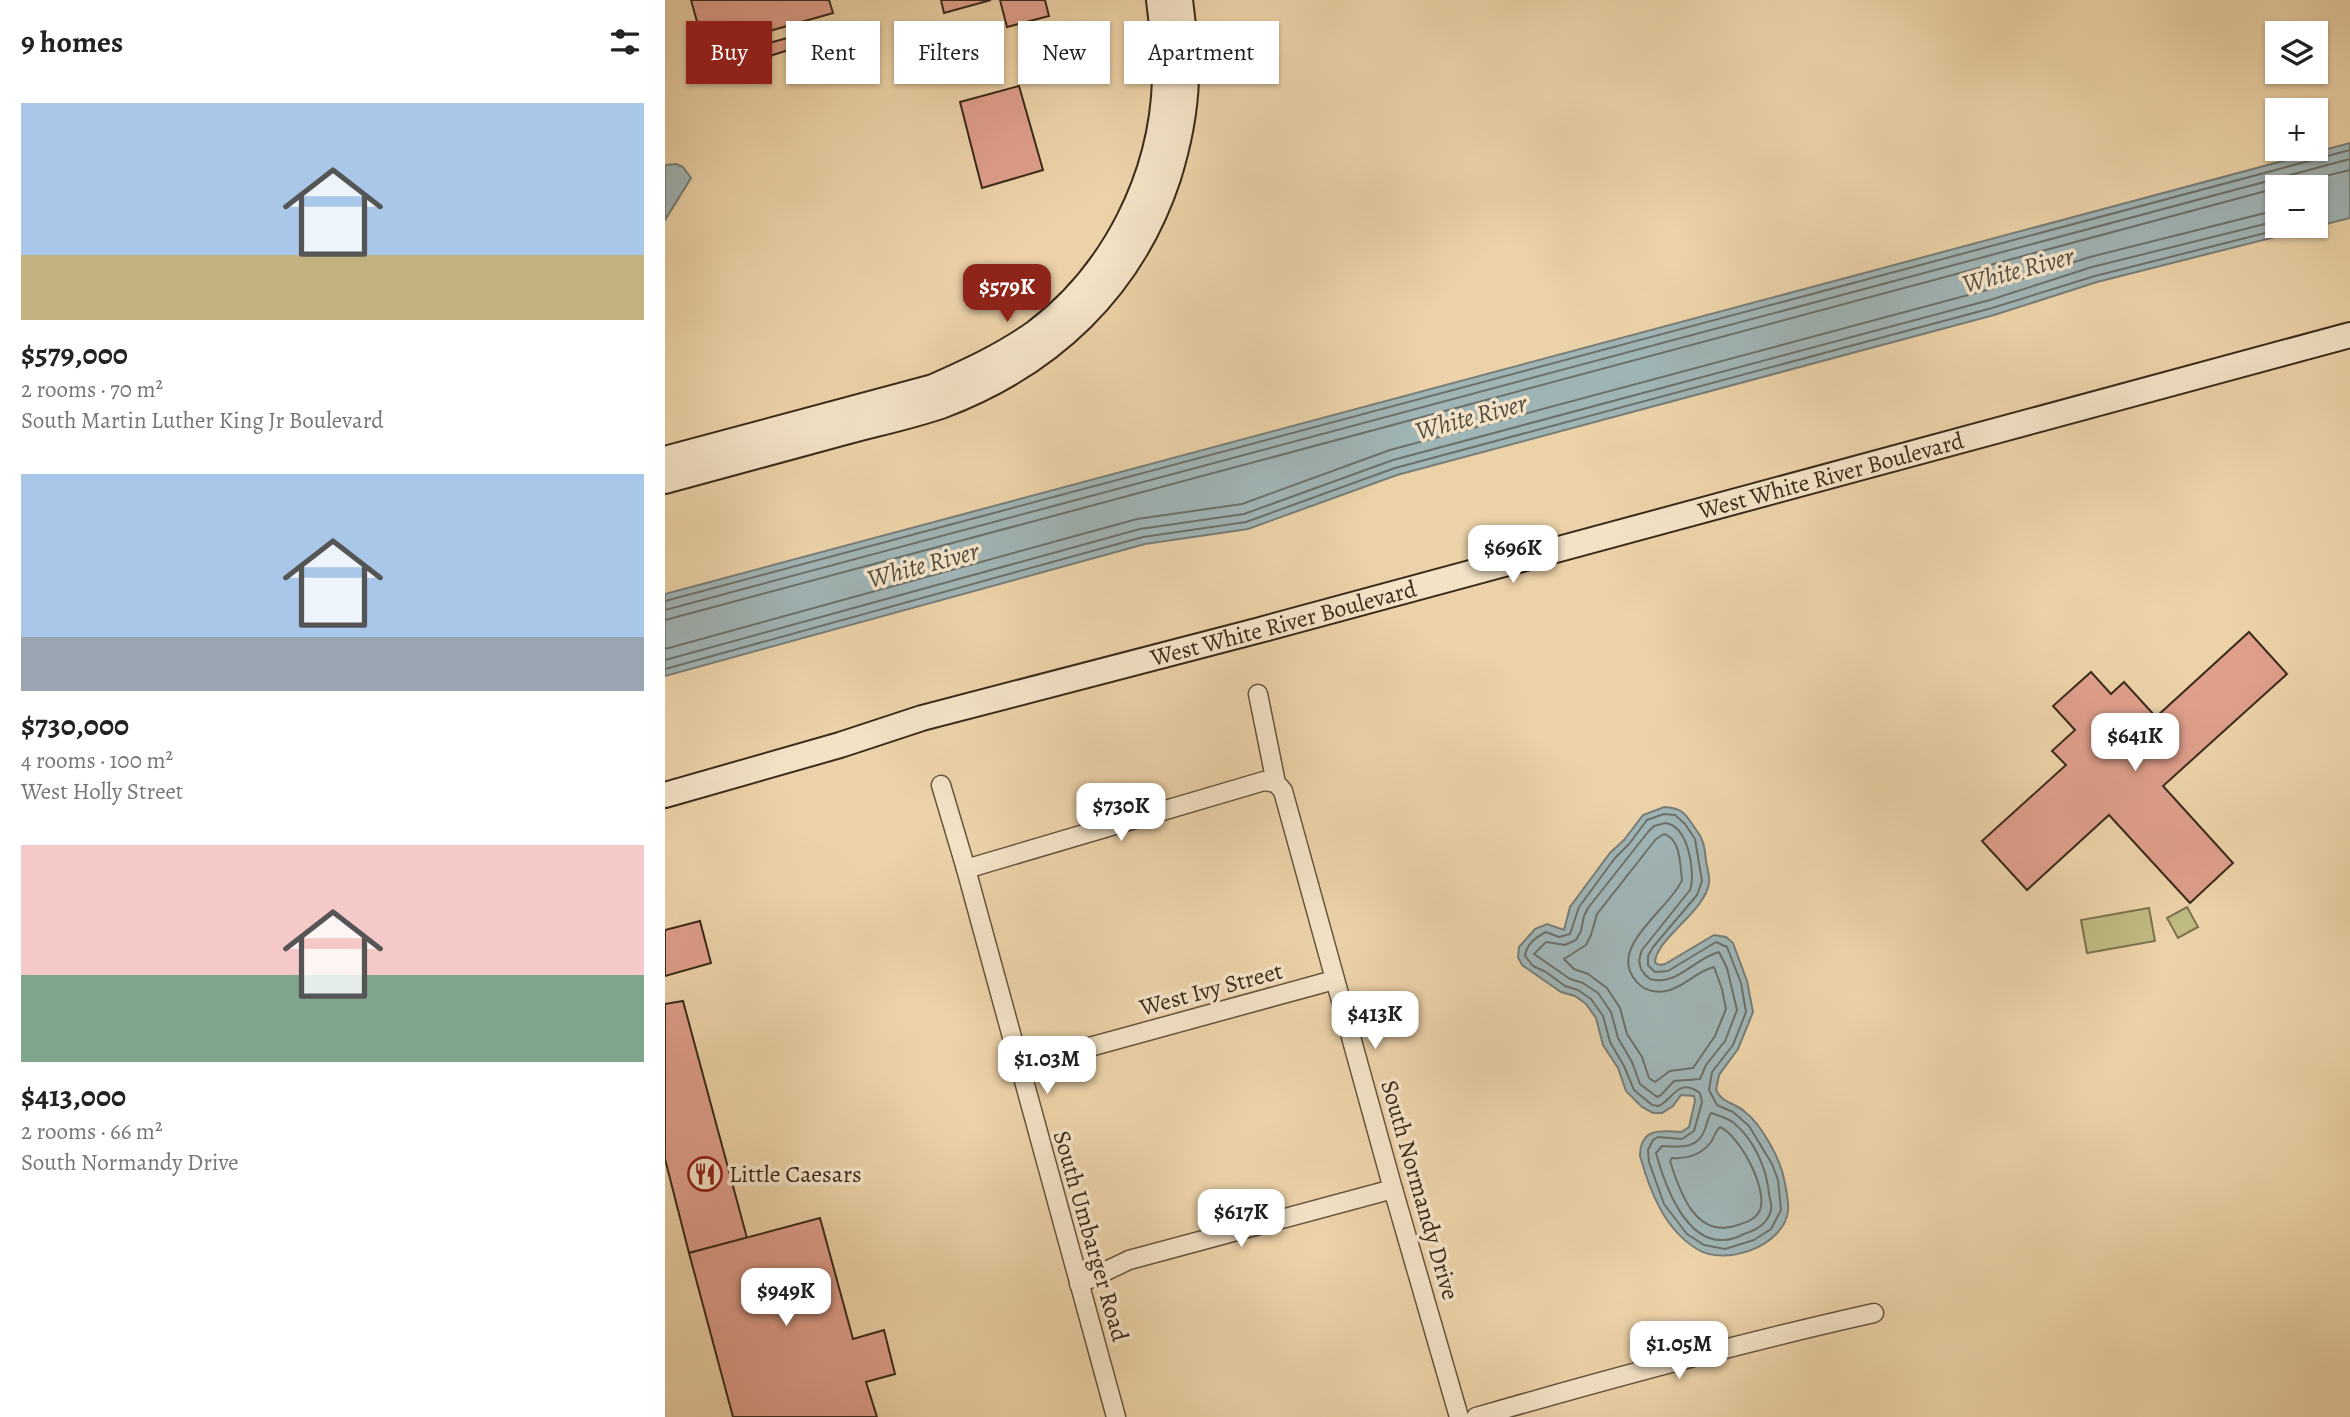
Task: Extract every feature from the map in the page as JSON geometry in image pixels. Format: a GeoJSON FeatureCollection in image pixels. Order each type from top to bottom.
{"type":"FeatureCollection","features":[{"type":"Feature","properties":{"kind":"street"},"geometry":{"type":"LineString","coordinates":[[665,459],[933,387],[1007,351],[1036,332],[1063,309],[1087,284],[1127,224],[1154,152],[1162,115],[1165,78],[1159,0]]}},
{"type":"Feature","properties":{"kind":"street"},"geometry":{"type":"LineString","coordinates":[[665,481],[940,406],[985,387],[1017,369],[1077,324],[1103,297],[1125,267],[1146,233],[1163,193],[1182,118],[1186,79],[1180,0]]}},
{"type":"Feature","properties":{"kind":"street","name":"West White River Boulevard"},"geometry":{"type":"LineString","coordinates":[[665,795],[850,742],[922,718],[1260,630],[2350,335]]}},
{"type":"Feature","properties":{"kind":"street","name":"South Normandy Drive"},"geometry":{"type":"LineString","coordinates":[[1258,694],[1276,783],[1283,792],[1459,1417]]}},
{"type":"Feature","properties":{"kind":"street"},"geometry":{"type":"LineString","coordinates":[[966,869],[1263,781],[1276,783]]}},
{"type":"Feature","properties":{"kind":"street","name":"South Umbarger Road"},"geometry":{"type":"LineString","coordinates":[[941,785],[1116,1417]]}},
{"type":"Feature","properties":{"kind":"street","name":"West Ivy Street"},"geometry":{"type":"LineString","coordinates":[[1019,1069],[1053,1057],[1334,980]]}},
{"type":"Feature","properties":{"kind":"street"},"geometry":{"type":"LineString","coordinates":[[1079,1284],[1110,1267],[1140,1256],[1393,1189]]}},
{"type":"Feature","properties":{"kind":"street"},"geometry":{"type":"LineString","coordinates":[[1476,1417],[1759,1340],[1874,1313]]}},
{"type":"Feature","properties":{"kind":"shaded area"},"geometry":{"type":"Polygon","coordinates":[[[2187,907],[2198,927],[2178,938],[2167,918],[2187,907]]]}},
{"type":"Feature","properties":{"kind":"shaded area"},"geometry":{"type":"Polygon","coordinates":[[[2149,908],[2155,941],[2087,953],[2081,920],[2149,908]]]}},
{"type":"Feature","properties":{"kind":"water","name":"White River"},"geometry":{"type":"Polygon","coordinates":[[[2350,143],[2350,218],[2328,224],[2328,175],[2265,175],[2265,238],[2271,238],[2097,282],[1994,315],[1397,475],[1248,529],[1145,544],[665,676],[665,594],[2283,161],[2328,161],[2328,149],[2350,143]]]}},
{"type":"Feature","properties":{"kind":"water"},"geometry":{"type":"Polygon","coordinates":[[[676,164],[683,167],[691,178],[665,220],[665,165],[676,164]]]}},
{"type":"Feature","properties":{"kind":"water"},"geometry":{"type":"Polygon","coordinates":[[[1664,807],[1684,814],[1699,834],[1704,845],[1709,880],[1706,894],[1663,944],[1655,963],[1665,964],[1714,935],[1726,937],[1733,943],[1747,981],[1753,1012],[1738,1049],[1719,1075],[1716,1090],[1721,1098],[1750,1117],[1763,1133],[1778,1161],[1787,1195],[1788,1211],[1776,1234],[1765,1243],[1737,1254],[1709,1254],[1685,1241],[1660,1208],[1640,1156],[1644,1140],[1653,1133],[1681,1132],[1689,1127],[1694,1096],[1681,1095],[1673,1106],[1662,1113],[1653,1113],[1642,1107],[1626,1091],[1618,1068],[1603,1045],[1596,1018],[1586,1004],[1575,996],[1561,992],[1522,965],[1518,957],[1519,947],[1535,929],[1547,924],[1564,930],[1570,907],[1610,853],[1643,815],[1664,807]]]}},
{"type":"Feature","properties":{"kind":"building"},"geometry":{"type":"Polygon","coordinates":[[[691,0],[829,0],[833,13],[805,21],[786,21],[786,26],[772,30],[772,21],[697,21],[691,0]]]}},
{"type":"Feature","properties":{"kind":"building"},"geometry":{"type":"Polygon","coordinates":[[[941,0],[991,0],[944,13],[941,0]]]}},
{"type":"Feature","properties":{"kind":"building"},"geometry":{"type":"Polygon","coordinates":[[[1000,0],[1045,0],[1049,16],[1018,21],[1018,24],[1007,27],[1000,0]]]}},
{"type":"Feature","properties":{"kind":"building"},"geometry":{"type":"Polygon","coordinates":[[[786,38],[786,51],[772,55],[772,42],[786,38]]]}},
{"type":"Feature","properties":{"kind":"building"},"geometry":{"type":"Polygon","coordinates":[[[1019,86],[1043,170],[982,188],[960,102],[1019,86]]]}},
{"type":"Feature","properties":{"kind":"building"},"geometry":{"type":"Polygon","coordinates":[[[2249,632],[2287,674],[2163,786],[2233,863],[2190,903],[2109,815],[2027,890],[1982,841],[2066,765],[2052,751],[2075,730],[2053,706],[2091,672],[2111,694],[2124,682],[2156,717],[2249,632]]]}},
{"type":"Feature","properties":{"kind":"building"},"geometry":{"type":"Polygon","coordinates":[[[700,921],[711,963],[665,976],[665,930],[700,921]]]}},
{"type":"Feature","properties":{"kind":"building"},"geometry":{"type":"Polygon","coordinates":[[[683,1001],[747,1238],[689,1253],[665,1159],[665,1004],[683,1001]]]}},
{"type":"Feature","properties":{"kind":"building"},"geometry":{"type":"Polygon","coordinates":[[[820,1218],[853,1339],[884,1330],[895,1374],[866,1382],[877,1417],[733,1417],[689,1253],[820,1218]]]}},
{"type":"Feature","properties":{"kind":"place","name":"Little Caesars"},"geometry":{"type":"Point","coordinates":[705,1174]}}]}
